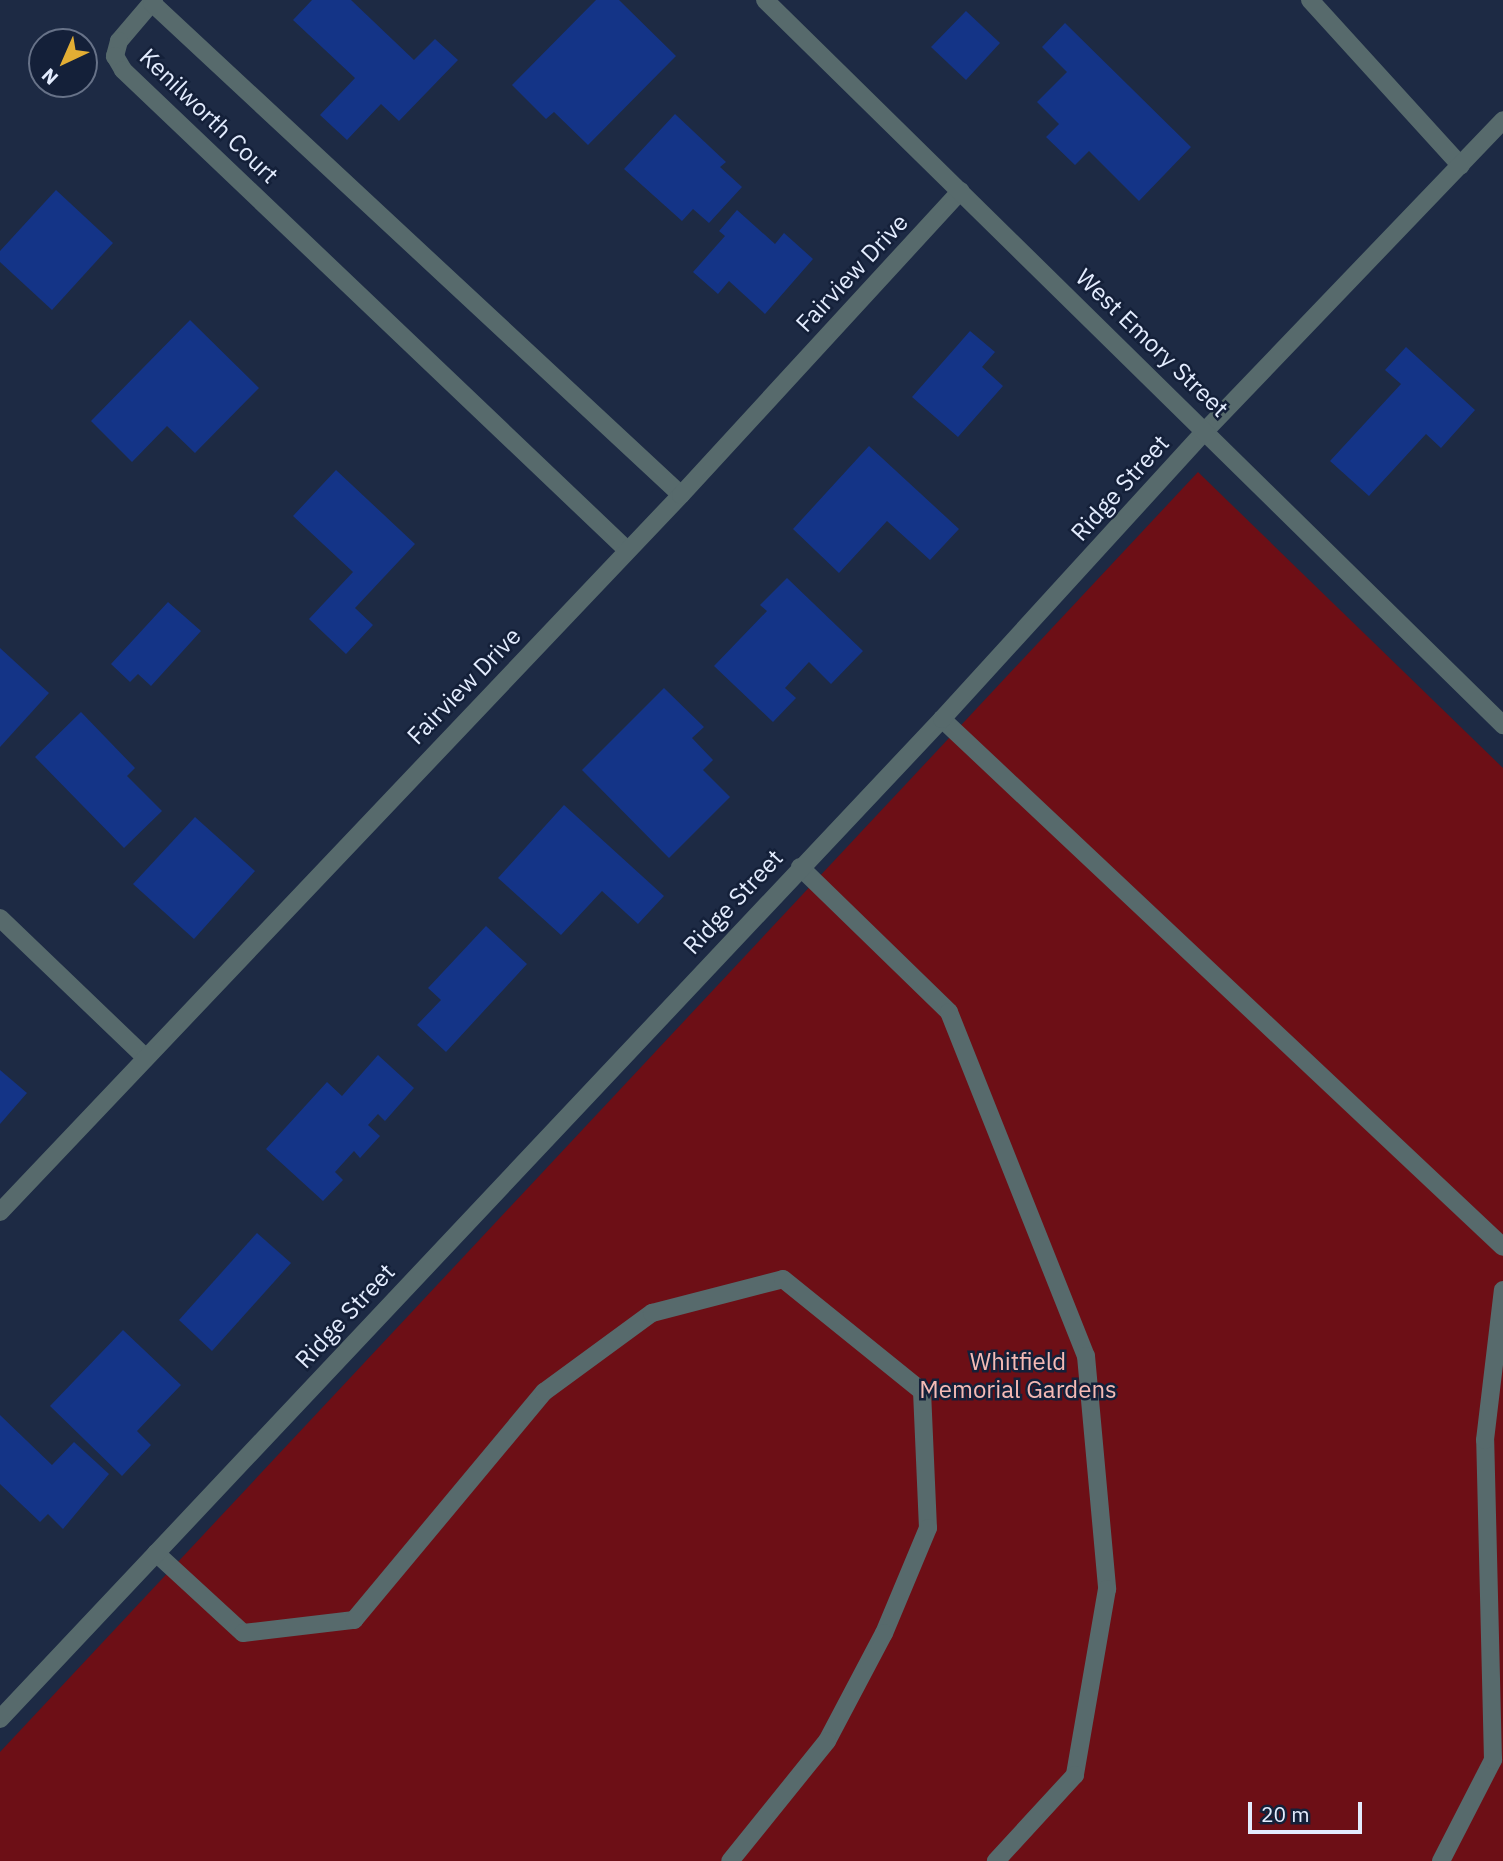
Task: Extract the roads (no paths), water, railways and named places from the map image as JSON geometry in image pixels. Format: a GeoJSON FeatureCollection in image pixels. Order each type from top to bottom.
{"type":"FeatureCollection","features":[{"type":"Feature","properties":{"kind":"street","name":"West Emory Street"},"geometry":{"type":"LineString","coordinates":[[765,0],[1206,430],[1503,725]]}},
{"type":"Feature","properties":{"kind":"street"},"geometry":{"type":"LineString","coordinates":[[1310,0],[1461,166]]}},
{"type":"Feature","properties":{"kind":"street","name":"Kenilworth Court"},"geometry":{"type":"LineString","coordinates":[[627,550],[124,70],[115,56],[118,41],[153,1],[681,495]]}},
{"type":"Feature","properties":{"kind":"street","name":"Ridge Street"},"geometry":{"type":"LineString","coordinates":[[0,1719],[942,719],[1206,430],[1503,120]]}},
{"type":"Feature","properties":{"kind":"street","name":"Fairview Drive"},"geometry":{"type":"LineString","coordinates":[[0,1212],[144,1056],[681,495],[961,191]]}},
{"type":"Feature","properties":{"kind":"street"},"geometry":{"type":"LineString","coordinates":[[942,719],[1503,1247]]}},
{"type":"Feature","properties":{"kind":"street"},"geometry":{"type":"LineString","coordinates":[[800,867],[949,1012],[1086,1356],[1107,1590],[1075,1775],[996,1861]]}},
{"type":"Feature","properties":{"kind":"street"},"geometry":{"type":"LineString","coordinates":[[0,918],[144,1056]]}},
{"type":"Feature","properties":{"kind":"street"},"geometry":{"type":"LineString","coordinates":[[156,1553],[243,1633],[354,1620],[544,1392],[652,1313],[783,1279],[922,1391],[928,1528],[884,1633],[827,1741],[730,1861]]}},
{"type":"Feature","properties":{"kind":"street"},"geometry":{"type":"LineString","coordinates":[[1441,1861],[1498,1765],[1485,1440],[1503,1290]]}},
{"type":"Feature","properties":{"kind":"park label","name":"Whitfield Memorial Gardens"},"geometry":{"type":"Point","coordinates":[1018,1376]}}]}
